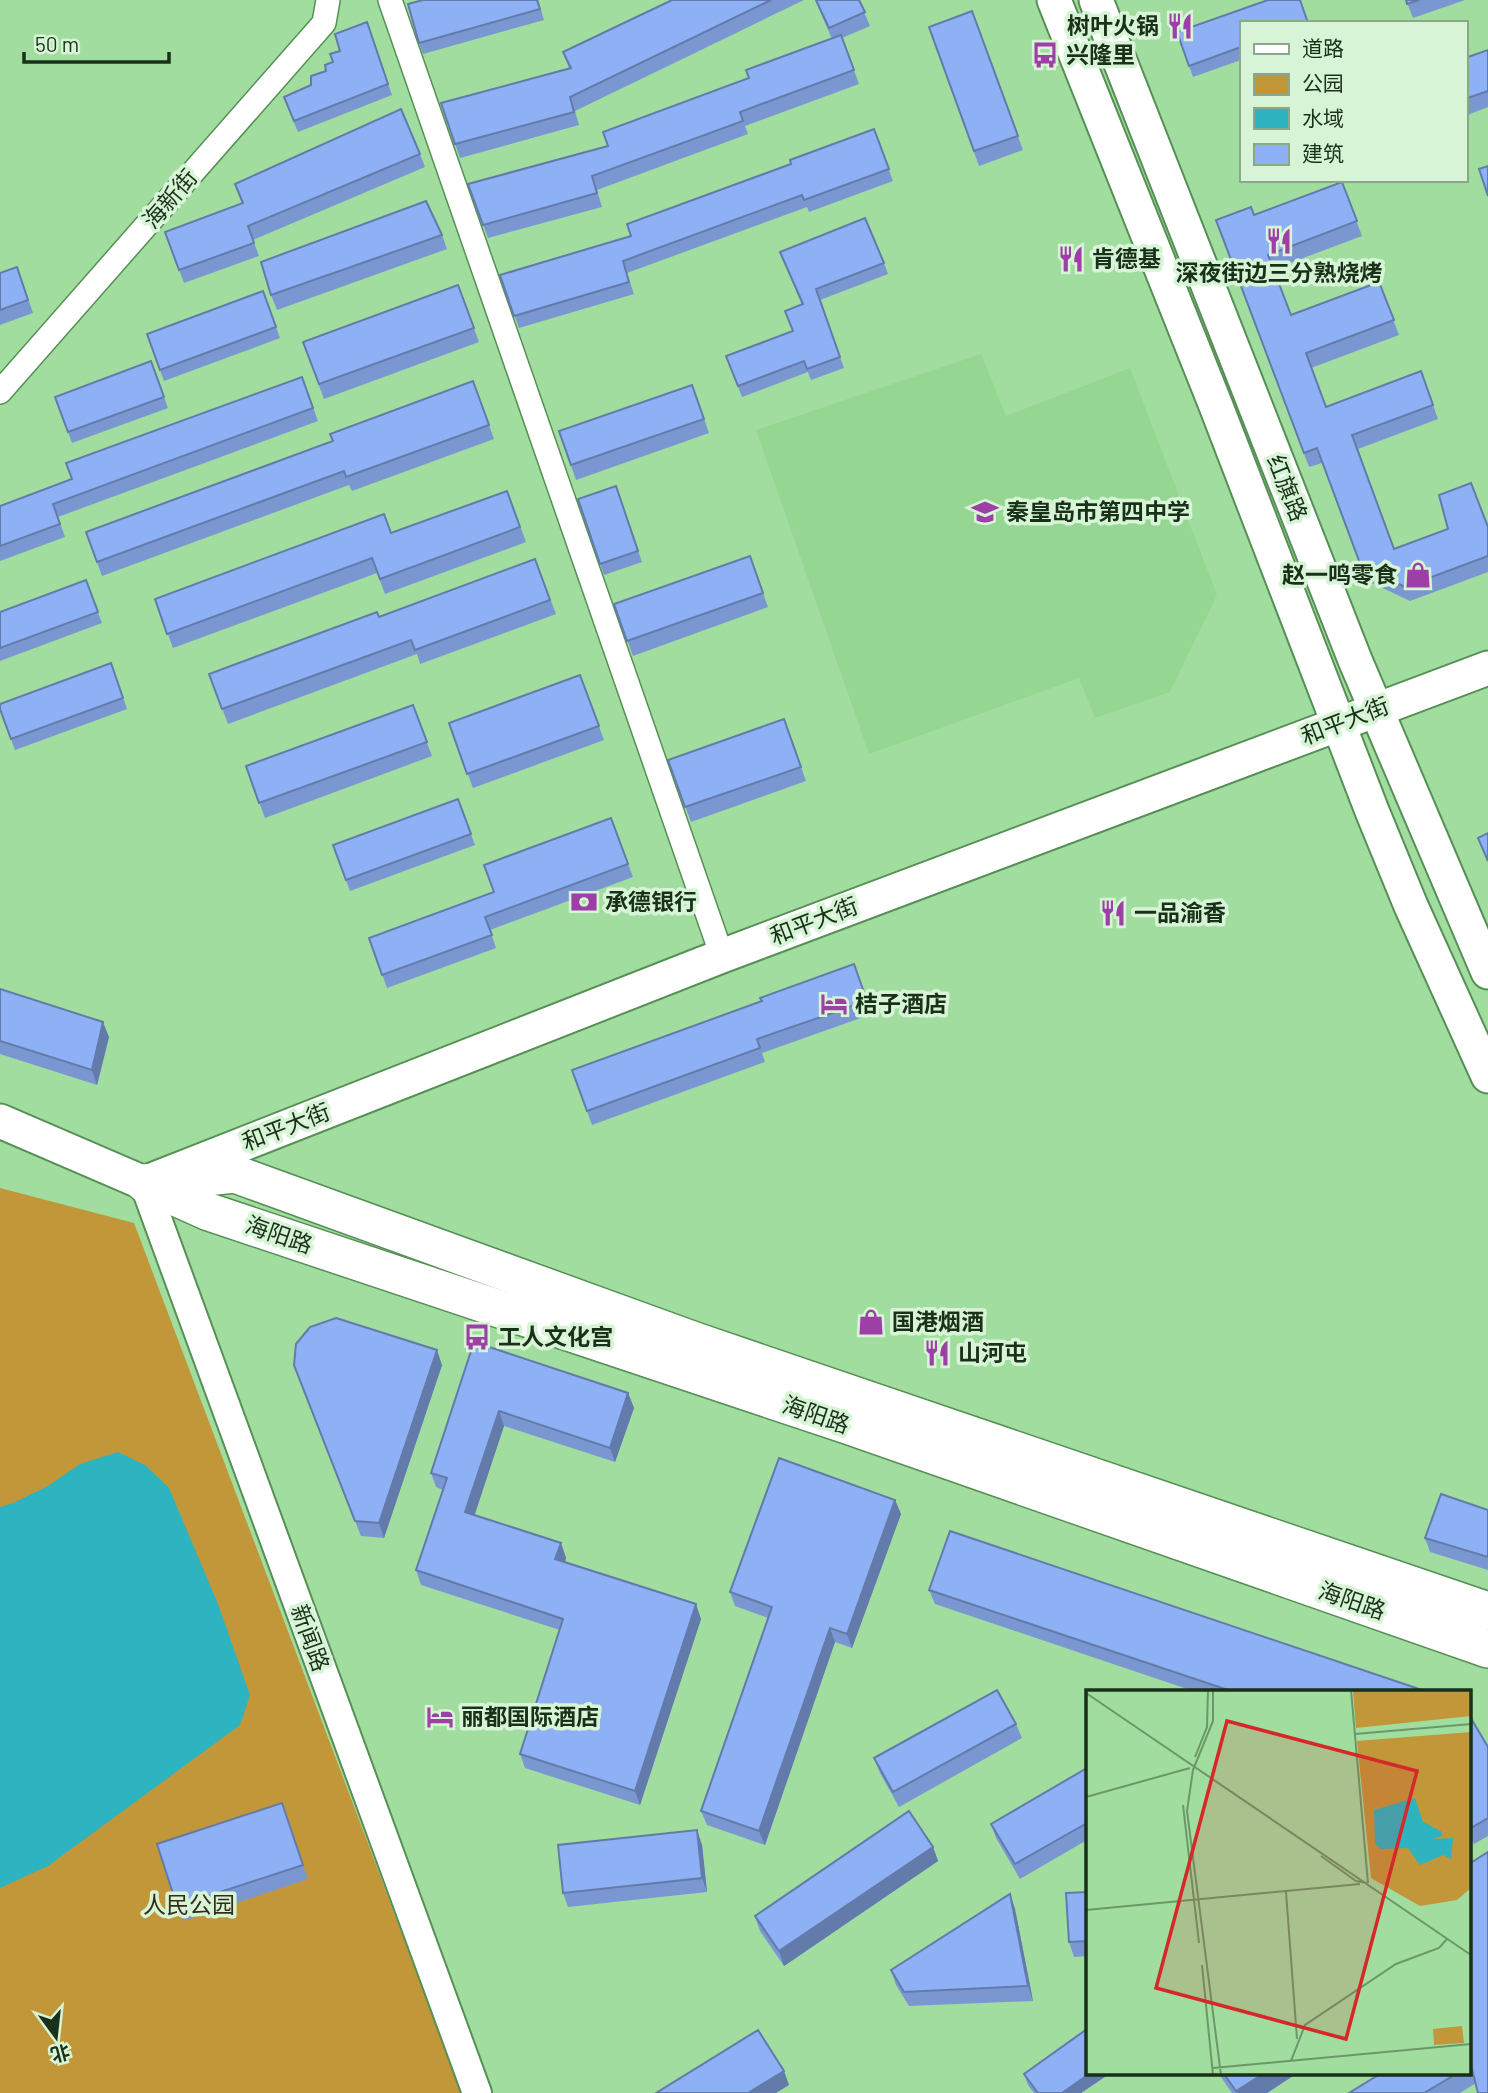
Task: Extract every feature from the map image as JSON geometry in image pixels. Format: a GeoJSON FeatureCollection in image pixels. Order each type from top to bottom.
{"type":"FeatureCollection","features":[{"type":"Feature","properties":{"kind":"main road"},"geometry":{"type":"LineString","coordinates":[[1054,0],[1340,723],[1372,811],[1411,906],[1488,1076]]}},
{"type":"Feature","properties":{"kind":"main road","name":"红旗路"},"geometry":{"type":"LineString","coordinates":[[1096,0],[1376,709],[1488,972]]}},
{"type":"Feature","properties":{"kind":"main road","name":"和平大街"},"geometry":{"type":"LineString","coordinates":[[144,1183],[722,956],[1488,668]]}},
{"type":"Feature","properties":{"kind":"main road","name":"海阳路"},"geometry":{"type":"LineString","coordinates":[[0,1121],[209,1212],[847,1425],[1488,1649]]}},
{"type":"Feature","properties":{"kind":"main road","name":"海阳路"},"geometry":{"type":"LineString","coordinates":[[144,1183],[235,1174],[695,1341],[1488,1611]]}},
{"type":"Feature","properties":{"kind":"street","name":"海新街"},"geometry":{"type":"LineString","coordinates":[[0,392],[324,23],[328,0]]}},
{"type":"Feature","properties":{"kind":"street"},"geometry":{"type":"LineString","coordinates":[[390,0],[722,956]]}},
{"type":"Feature","properties":{"kind":"street","name":"新闻路"},"geometry":{"type":"LineString","coordinates":[[144,1183],[477,2093]]}},
{"type":"Feature","properties":{"kind":"shaded area","name":"秦皇岛市第四中学"},"geometry":{"type":"Polygon","coordinates":[[[981,354],[1006,416],[1130,368],[1217,595],[1170,692],[1095,718],[1079,678],[869,754],[756,430],[981,354]]]}},
{"type":"Feature","properties":{"kind":"green space","name":"人民公园"},"geometry":{"type":"Polygon","coordinates":[[[0,1188],[134,1223],[462,2093],[0,2093],[0,1188]]]}},
{"type":"Feature","properties":{"kind":"water"},"geometry":{"type":"Polygon","coordinates":[[[118,1452],[145,1465],[169,1488],[218,1604],[250,1695],[240,1725],[48,1866],[0,1888],[0,1507],[48,1486],[80,1464],[118,1452]]]}},
{"type":"Feature","properties":{"kind":"building"},"geometry":{"type":"Polygon","coordinates":[[[423,0],[537,0],[540,9],[419,43],[408,4],[423,0]]]}},
{"type":"Feature","properties":{"kind":"building"},"geometry":{"type":"Polygon","coordinates":[[[672,0],[771,0],[570,97],[574,112],[455,144],[441,103],[571,68],[563,52],[672,0]]]}},
{"type":"Feature","properties":{"kind":"building"},"geometry":{"type":"Polygon","coordinates":[[[816,0],[859,0],[865,12],[829,28],[816,0]]]}},
{"type":"Feature","properties":{"kind":"building"},"geometry":{"type":"Polygon","coordinates":[[[1268,0],[1300,0],[1307,21],[1240,21],[1240,47],[1189,66],[1177,32],[1268,0]]]}},
{"type":"Feature","properties":{"kind":"building"},"geometry":{"type":"Polygon","coordinates":[[[972,11],[1018,136],[974,151],[929,27],[972,11]]]}},
{"type":"Feature","properties":{"kind":"building"},"geometry":{"type":"Polygon","coordinates":[[[367,22],[388,84],[294,121],[284,97],[311,85],[311,76],[326,71],[325,65],[333,62],[330,54],[340,51],[335,34],[367,22]]]}},
{"type":"Feature","properties":{"kind":"building"},"geometry":{"type":"Polygon","coordinates":[[[841,35],[854,70],[740,112],[743,121],[592,176],[597,193],[483,225],[468,184],[608,146],[603,132],[749,78],[746,70],[841,35]]]}},
{"type":"Feature","properties":{"kind":"building"},"geometry":{"type":"Polygon","coordinates":[[[1488,50],[1488,91],[1467,98],[1467,57],[1488,50]]]}},
{"type":"Feature","properties":{"kind":"building"},"geometry":{"type":"Polygon","coordinates":[[[401,109],[420,154],[248,226],[254,243],[179,270],[165,232],[243,203],[235,184],[401,109]]]}},
{"type":"Feature","properties":{"kind":"building"},"geometry":{"type":"Polygon","coordinates":[[[874,129],[889,169],[804,200],[802,195],[623,261],[629,282],[514,316],[500,275],[631,236],[627,224],[791,164],[790,160],[874,129]]]}},
{"type":"Feature","properties":{"kind":"building"},"geometry":{"type":"Polygon","coordinates":[[[1488,166],[1488,196],[1479,169],[1488,166]]]}},
{"type":"Feature","properties":{"kind":"building"},"geometry":{"type":"Polygon","coordinates":[[[1342,182],[1357,221],[1268,255],[1291,315],[1379,282],[1394,320],[1306,353],[1326,407],[1421,371],[1433,405],[1352,435],[1394,549],[1448,529],[1439,495],[1471,483],[1488,527],[1488,556],[1405,587],[1361,566],[1317,448],[1304,453],[1216,220],[1251,207],[1254,215],[1342,182]]]}},
{"type":"Feature","properties":{"kind":"building"},"geometry":{"type":"Polygon","coordinates":[[[426,201],[442,235],[271,295],[261,262],[426,201]]]}},
{"type":"Feature","properties":{"kind":"building"},"geometry":{"type":"Polygon","coordinates":[[[865,218],[884,263],[816,289],[840,357],[807,369],[804,361],[738,386],[726,356],[793,331],[785,311],[803,304],[780,252],[865,218]]]}},
{"type":"Feature","properties":{"kind":"building"},"geometry":{"type":"Polygon","coordinates":[[[17,267],[28,300],[0,310],[0,273],[17,267]]]}},
{"type":"Feature","properties":{"kind":"building"},"geometry":{"type":"Polygon","coordinates":[[[458,285],[474,328],[319,384],[303,342],[458,285]]]}},
{"type":"Feature","properties":{"kind":"building"},"geometry":{"type":"Polygon","coordinates":[[[263,291],[276,327],[160,370],[147,334],[263,291]]]}},
{"type":"Feature","properties":{"kind":"building"},"geometry":{"type":"Polygon","coordinates":[[[151,361],[164,397],[68,432],[55,397],[151,361]]]}},
{"type":"Feature","properties":{"kind":"building"},"geometry":{"type":"Polygon","coordinates":[[[302,377],[313,408],[53,504],[60,524],[0,546],[0,506],[72,479],[66,463],[302,377]]]}},
{"type":"Feature","properties":{"kind":"building"},"geometry":{"type":"Polygon","coordinates":[[[473,381],[489,425],[346,477],[344,471],[97,562],[86,532],[333,441],[330,434],[473,381]]]}},
{"type":"Feature","properties":{"kind":"building"},"geometry":{"type":"Polygon","coordinates":[[[692,385],[704,419],[571,465],[559,431],[692,385]]]}},
{"type":"Feature","properties":{"kind":"building"},"geometry":{"type":"Polygon","coordinates":[[[616,486],[638,551],[600,564],[578,499],[616,486]]]}},
{"type":"Feature","properties":{"kind":"building"},"geometry":{"type":"Polygon","coordinates":[[[507,491],[520,527],[380,579],[372,558],[167,634],[155,599],[384,514],[391,533],[507,491]]]}},
{"type":"Feature","properties":{"kind":"building"},"geometry":{"type":"Polygon","coordinates":[[[750,556],[763,593],[627,641],[614,604],[750,556]]]}},
{"type":"Feature","properties":{"kind":"building"},"geometry":{"type":"Polygon","coordinates":[[[535,559],[550,600],[415,650],[411,640],[222,709],[209,674],[377,612],[379,617],[535,559]]]}},
{"type":"Feature","properties":{"kind":"building"},"geometry":{"type":"Polygon","coordinates":[[[86,580],[98,612],[0,648],[0,612],[86,580]]]}},
{"type":"Feature","properties":{"kind":"building"},"geometry":{"type":"Polygon","coordinates":[[[111,663],[123,698],[11,739],[0,704],[111,663]]]}},
{"type":"Feature","properties":{"kind":"building"},"geometry":{"type":"Polygon","coordinates":[[[580,675],[599,726],[467,774],[449,723],[580,675]]]}},
{"type":"Feature","properties":{"kind":"building"},"geometry":{"type":"Polygon","coordinates":[[[413,705],[427,742],[259,803],[246,766],[413,705]]]}},
{"type":"Feature","properties":{"kind":"building"},"geometry":{"type":"Polygon","coordinates":[[[784,719],[801,767],[685,807],[668,760],[784,719]]]}},
{"type":"Feature","properties":{"kind":"building"},"geometry":{"type":"Polygon","coordinates":[[[458,799],[471,834],[346,880],[333,845],[458,799]]]}},
{"type":"Feature","properties":{"kind":"building"},"geometry":{"type":"Polygon","coordinates":[[[611,818],[628,864],[485,917],[492,935],[382,975],[369,938],[494,892],[484,865],[611,818]]]}},
{"type":"Feature","properties":{"kind":"building"},"geometry":{"type":"Polygon","coordinates":[[[1488,833],[1488,861],[1478,838],[1488,833]]]}},
{"type":"Feature","properties":{"kind":"building"},"geometry":{"type":"Polygon","coordinates":[[[854,964],[867,1001],[757,1039],[760,1048],[587,1111],[572,1070],[762,1001],[760,998],[854,964]]]}},
{"type":"Feature","properties":{"kind":"building"},"geometry":{"type":"Polygon","coordinates":[[[0,989],[103,1022],[92,1070],[0,1041],[0,989]]]}},
{"type":"Feature","properties":{"kind":"building"},"geometry":{"type":"Polygon","coordinates":[[[336,1318],[437,1350],[379,1523],[355,1521],[294,1365],[296,1344],[310,1327],[336,1318]]]}},
{"type":"Feature","properties":{"kind":"building"},"geometry":{"type":"Polygon","coordinates":[[[474,1342],[628,1393],[610,1448],[499,1411],[465,1512],[561,1543],[555,1559],[696,1604],[635,1791],[520,1754],[563,1619],[416,1570],[447,1478],[431,1473],[474,1342]]]}},
{"type":"Feature","properties":{"kind":"building"},"geometry":{"type":"Polygon","coordinates":[[[779,1458],[895,1500],[847,1634],[830,1628],[759,1831],[701,1811],[772,1607],[730,1592],[779,1458]]]}},
{"type":"Feature","properties":{"kind":"building"},"geometry":{"type":"Polygon","coordinates":[[[1441,1494],[1488,1510],[1488,1557],[1425,1538],[1441,1494]]]}},
{"type":"Feature","properties":{"kind":"building"},"geometry":{"type":"Polygon","coordinates":[[[950,1531],[1422,1690],[1228,1690],[929,1590],[950,1531]]]}},
{"type":"Feature","properties":{"kind":"building"},"geometry":{"type":"Polygon","coordinates":[[[997,1690],[1016,1724],[893,1792],[874,1758],[997,1690]]]}},
{"type":"Feature","properties":{"kind":"building"},"geometry":{"type":"Polygon","coordinates":[[[1470,1717],[1488,1747],[1488,1818],[1470,1828],[1470,1717]]]}},
{"type":"Feature","properties":{"kind":"building"},"geometry":{"type":"Polygon","coordinates":[[[1086,1769],[1086,1824],[1015,1864],[991,1824],[1086,1769]]]}},
{"type":"Feature","properties":{"kind":"building"},"geometry":{"type":"Polygon","coordinates":[[[282,1803],[303,1865],[177,1906],[157,1844],[282,1803]]]}},
{"type":"Feature","properties":{"kind":"building"},"geometry":{"type":"Polygon","coordinates":[[[909,1811],[933,1847],[779,1951],[755,1916],[909,1811]]]}},
{"type":"Feature","properties":{"kind":"building"},"geometry":{"type":"Polygon","coordinates":[[[697,1830],[702,1878],[563,1893],[558,1845],[697,1830]]]}},
{"type":"Feature","properties":{"kind":"building"},"geometry":{"type":"Polygon","coordinates":[[[1488,1852],[1488,2093],[1478,2093],[1470,2066],[1470,1863],[1488,1852]]]}},
{"type":"Feature","properties":{"kind":"building"},"geometry":{"type":"Polygon","coordinates":[[[1086,1892],[1086,1941],[1069,1942],[1066,1893],[1086,1892]]]}},
{"type":"Feature","properties":{"kind":"building"},"geometry":{"type":"Polygon","coordinates":[[[1010,1894],[1028,1986],[904,1992],[891,1970],[1010,1894]]]}},
{"type":"Feature","properties":{"kind":"building"},"geometry":{"type":"Polygon","coordinates":[[[758,2030],[784,2071],[748,2093],[656,2093],[758,2030]]]}},
{"type":"Feature","properties":{"kind":"building"},"geometry":{"type":"Polygon","coordinates":[[[1086,2030],[1086,2076],[1062,2093],[1038,2093],[1024,2074],[1086,2030]]]}},
{"type":"Feature","properties":{"kind":"building"},"geometry":{"type":"Polygon","coordinates":[[[1225,2076],[1260,2076],[1236,2091],[1225,2076]]]}},
{"type":"Feature","properties":{"kind":"building"},"geometry":{"type":"Polygon","coordinates":[[[1377,2076],[1453,2076],[1424,2093],[1349,2093],[1377,2076]]]}},
{"type":"Feature","properties":{"kind":"place","name":"树叶火锅"},"geometry":{"type":"Point","coordinates":[1180,26]}},
{"type":"Feature","properties":{"kind":"place","name":"兴隆里"},"geometry":{"type":"Point","coordinates":[1045,55]}},
{"type":"Feature","properties":{"kind":"place","name":"深夜街边三分熟烧烤"},"geometry":{"type":"Point","coordinates":[1279,241]}},
{"type":"Feature","properties":{"kind":"place","name":"肯德基"},"geometry":{"type":"Point","coordinates":[1071,259]}},
{"type":"Feature","properties":{"kind":"place","name":"秦皇岛市第四中学"},"geometry":{"type":"Point","coordinates":[985,512]}},
{"type":"Feature","properties":{"kind":"place","name":"赵一鸣零食"},"geometry":{"type":"Point","coordinates":[1418,575]}},
{"type":"Feature","properties":{"kind":"place","name":"承德银行"},"geometry":{"type":"Point","coordinates":[584,902]}},
{"type":"Feature","properties":{"kind":"place","name":"一品渝香"},"geometry":{"type":"Point","coordinates":[1113,913]}},
{"type":"Feature","properties":{"kind":"place","name":"桔子酒店"},"geometry":{"type":"Point","coordinates":[834,1004]}},
{"type":"Feature","properties":{"kind":"place","name":"国港烟酒"},"geometry":{"type":"Point","coordinates":[871,1322]}},
{"type":"Feature","properties":{"kind":"place","name":"工人文化宫"},"geometry":{"type":"Point","coordinates":[477,1337]}},
{"type":"Feature","properties":{"kind":"place","name":"山河屯"},"geometry":{"type":"Point","coordinates":[937,1353]}},
{"type":"Feature","properties":{"kind":"place","name":"丽都国际酒店"},"geometry":{"type":"Point","coordinates":[440,1717]}}]}
